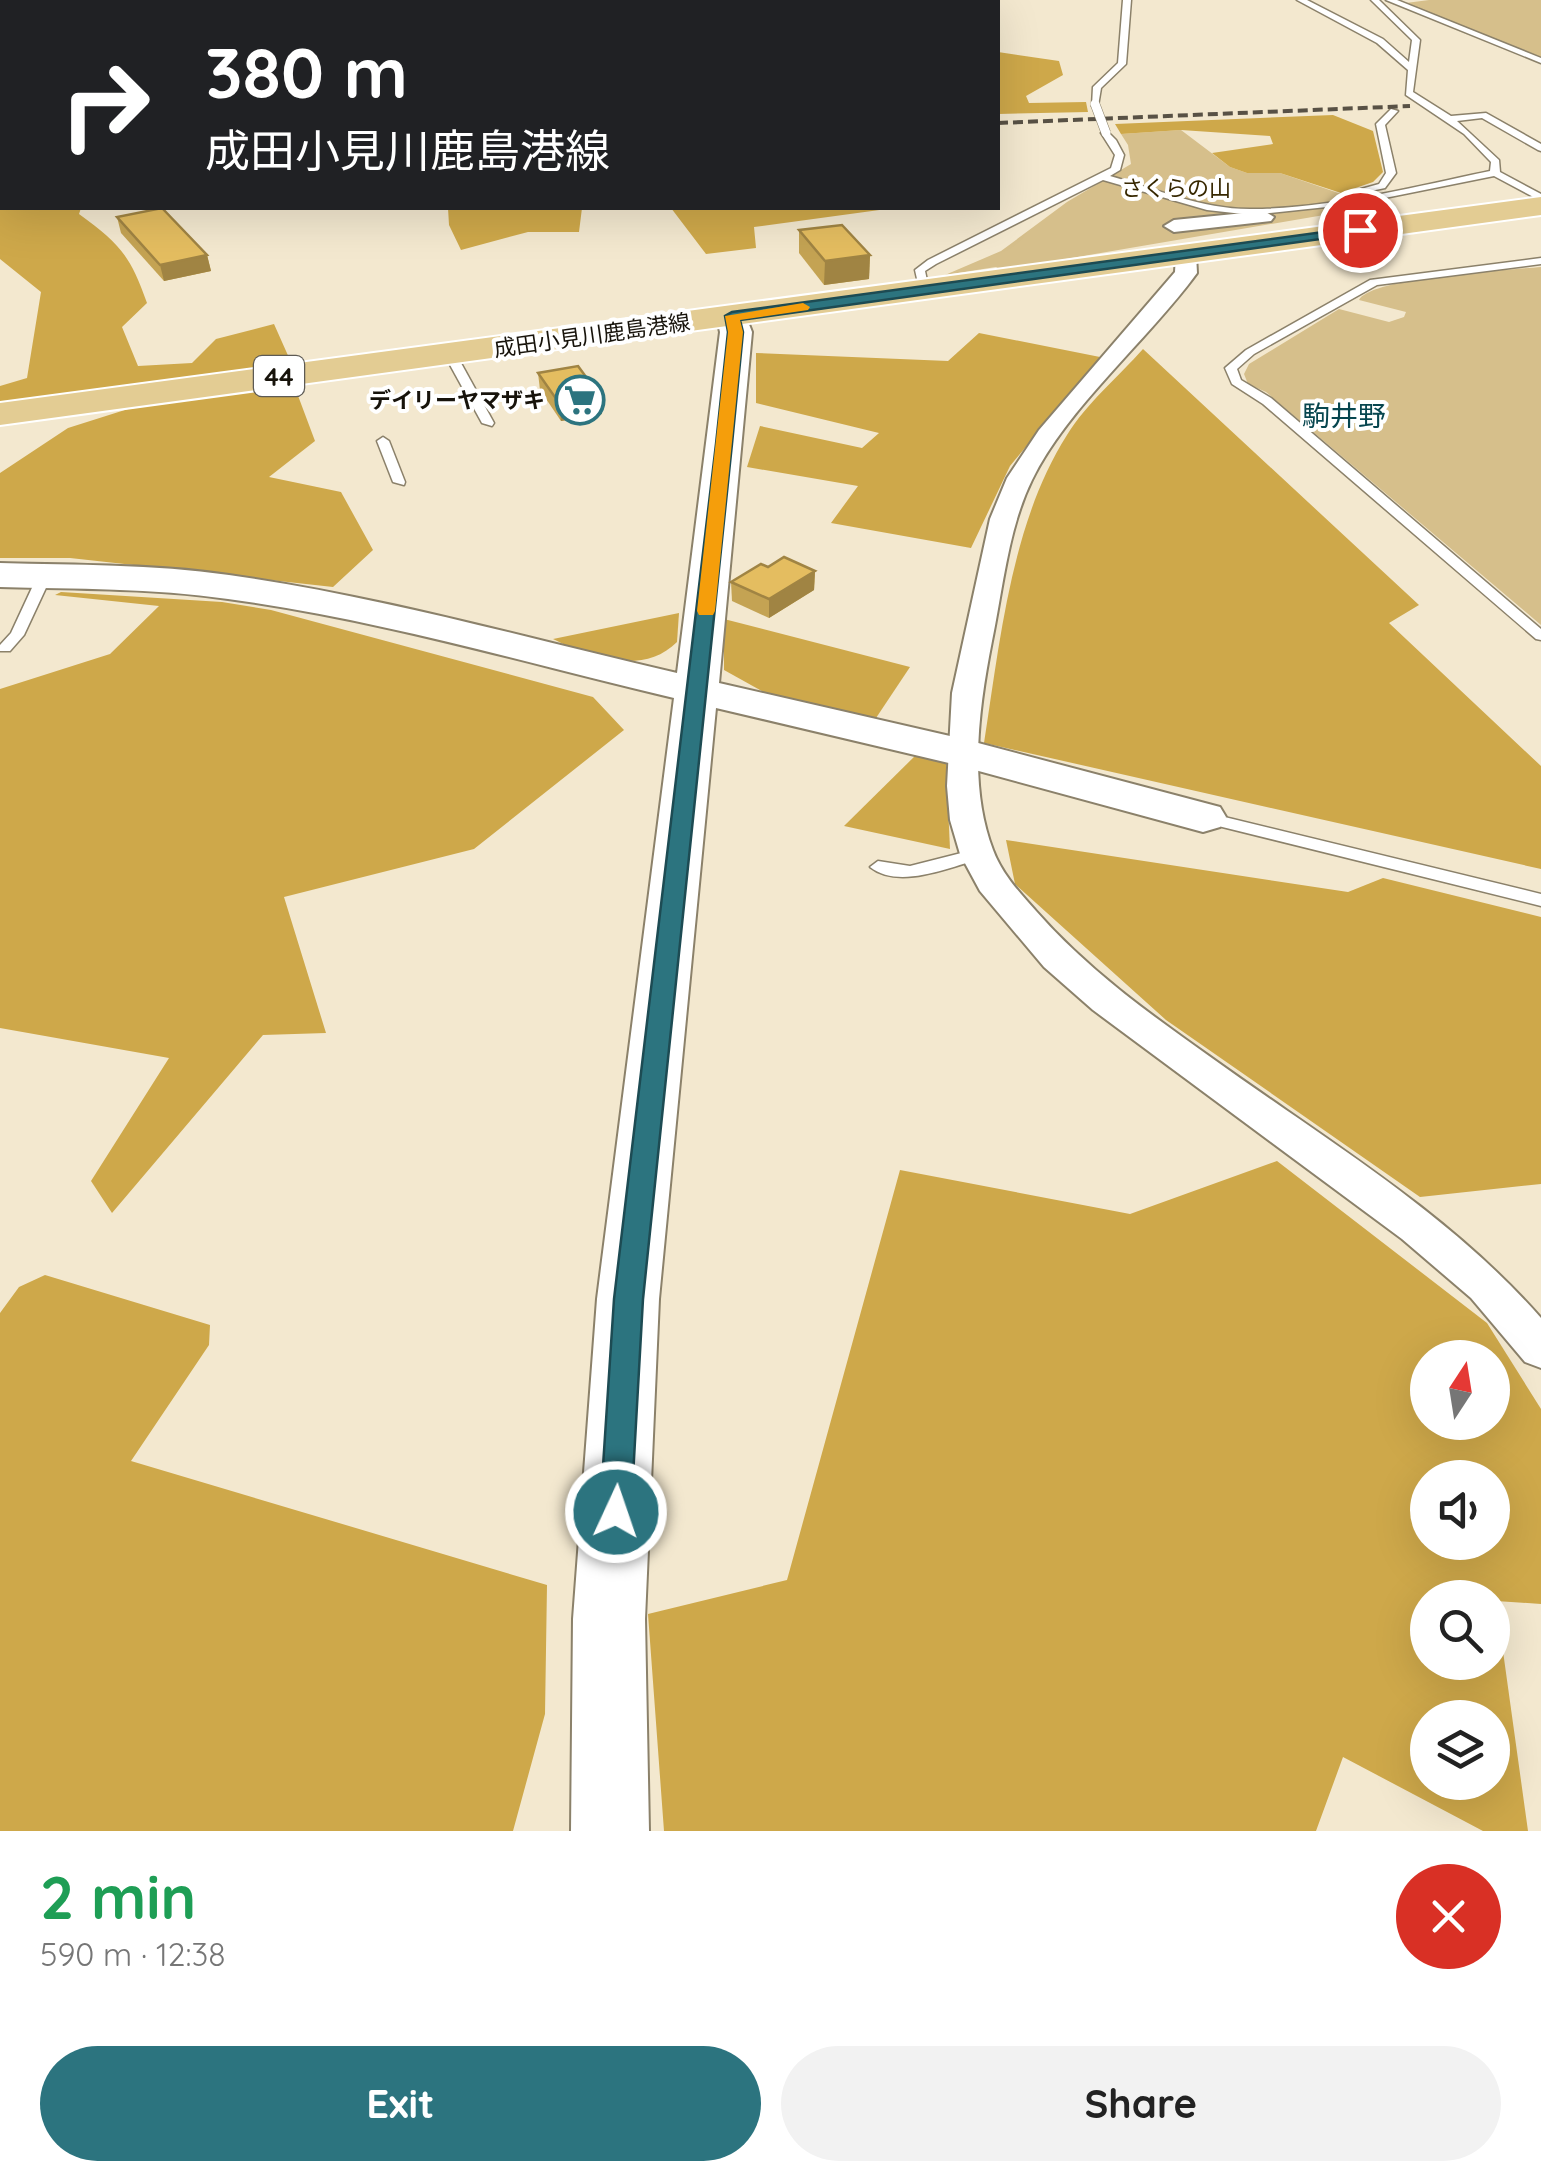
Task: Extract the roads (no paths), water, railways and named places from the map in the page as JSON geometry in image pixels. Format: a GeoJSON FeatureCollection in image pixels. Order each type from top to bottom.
{"type":"FeatureCollection","features":[{"type":"Feature","properties":{"kind":"main road","name":"成田小見川鹿島港線"},"geometry":{"type":"LineString","coordinates":[[0,414],[924,290],[1180,240],[1541,202]]}},
{"type":"Feature","properties":{"kind":"street"},"geometry":{"type":"LineString","coordinates":[[1264,217],[1180,240],[1186,273],[1048,435],[1020,478],[1003,519],[967,693],[963,753],[966,820],[992,883],[1069,969],[1106,1001],[1416,1227],[1486,1286],[1541,1349]]}},
{"type":"Feature","properties":{"kind":"street"},"geometry":{"type":"LineString","coordinates":[[610,1831],[609,1619],[628,1299],[736,332],[732,316]]}},
{"type":"Feature","properties":{"kind":"street"},"geometry":{"type":"LineString","coordinates":[[0,576],[159,579],[230,587],[503,643],[697,693],[963,753],[1203,817]]}},
{"type":"Feature","properties":{"kind":"lane"},"geometry":{"type":"LineString","coordinates":[[924,290],[920,270],[932,262],[1115,170],[1120,160],[1118,147],[1106,132],[1095,104],[1097,87],[1122,64],[1127,0]]}},
{"type":"Feature","properties":{"kind":"lane"},"geometry":{"type":"LineString","coordinates":[[1301,0],[1387,46],[1414,71]]}},
{"type":"Feature","properties":{"kind":"lane"},"geometry":{"type":"LineString","coordinates":[[1375,0],[1416,40],[1409,93],[1450,118],[1489,153],[1496,162],[1496,173]]}},
{"type":"Feature","properties":{"kind":"lane"},"geometry":{"type":"LineString","coordinates":[[1390,0],[1541,61]]}},
{"type":"Feature","properties":{"kind":"lane"},"geometry":{"type":"LineString","coordinates":[[1306,206],[1374,189],[1388,180],[1388,153],[1380,124],[1394,111]]}},
{"type":"Feature","properties":{"kind":"lane"},"geometry":{"type":"LineString","coordinates":[[1450,118],[1483,116],[1541,148]]}},
{"type":"Feature","properties":{"kind":"lane"},"geometry":{"type":"LineString","coordinates":[[1103,176],[1226,210],[1268,212],[1424,190],[1496,173],[1541,202]]}},
{"type":"Feature","properties":{"kind":"lane"},"geometry":{"type":"LineString","coordinates":[[1541,261],[1374,282],[1250,352],[1231,368],[1236,382],[1267,401],[1541,636]]}},
{"type":"Feature","properties":{"kind":"lane"},"geometry":{"type":"LineString","coordinates":[[450,354],[488,423]]}},
{"type":"Feature","properties":{"kind":"lane"},"geometry":{"type":"LineString","coordinates":[[382,440],[399,482]]}},
{"type":"Feature","properties":{"kind":"lane"},"geometry":{"type":"LineString","coordinates":[[5,648],[17,636],[44,576]]}},
{"type":"Feature","properties":{"kind":"lane"},"geometry":{"type":"LineString","coordinates":[[1203,817],[1541,900]]}},
{"type":"Feature","properties":{"kind":"lane"},"geometry":{"type":"LineString","coordinates":[[878,867],[910,872],[977,854]]}},
{"type":"Feature","properties":{"kind":"railway"},"geometry":{"type":"LineString","coordinates":[[1000,123],[1410,106]]}},
{"type":"Feature","properties":{"kind":"place","name":"デイリーヤマザキ"},"geometry":{"type":"Point","coordinates":[580,400]}},
{"type":"Feature","properties":{"kind":"district","name":"駒井野"},"geometry":{"type":"Point","coordinates":[1344,415]}},
{"type":"Feature","properties":{"kind":"park label","name":"さくらの山"},"geometry":{"type":"Point","coordinates":[1176,188]}}]}
